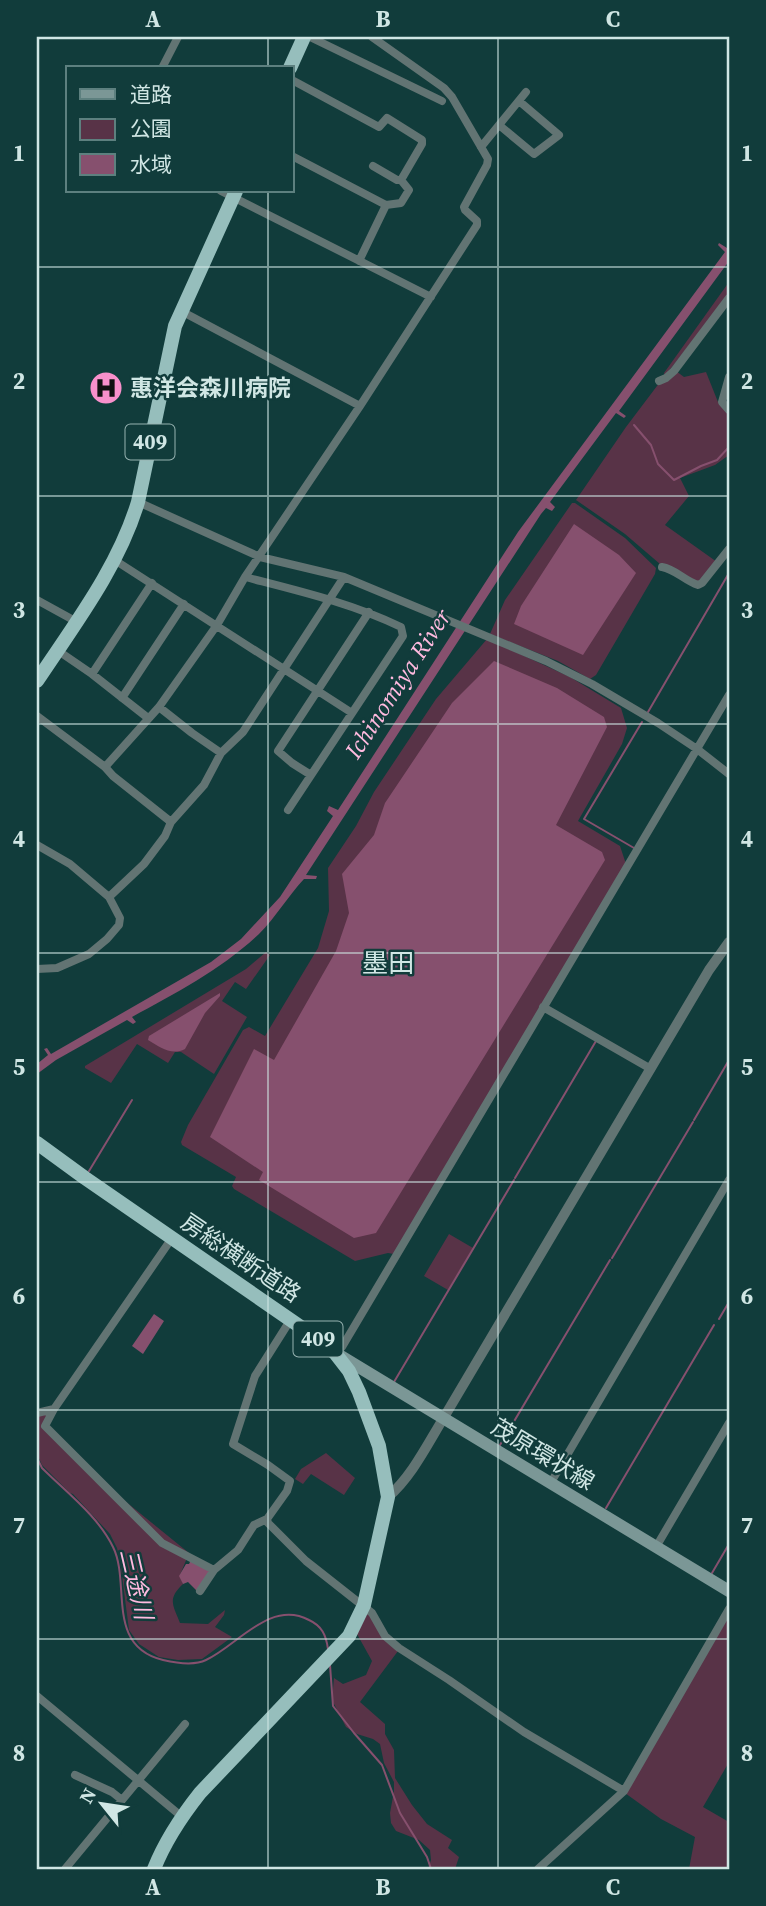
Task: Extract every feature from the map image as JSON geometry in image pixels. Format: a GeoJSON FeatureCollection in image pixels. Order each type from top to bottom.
{"type":"FeatureCollection","features":[{"type":"Feature","properties":{"kind":"highway"},"geometry":{"type":"LineString","coordinates":[[291,66],[304,37]]}},
{"type":"Feature","properties":{"kind":"highway","name":"409"},"geometry":{"type":"LineString","coordinates":[[37,681],[77,622],[132,522],[175,326],[230,193]]}},
{"type":"Feature","properties":{"kind":"highway","name":"房総横断道路"},"geometry":{"type":"LineString","coordinates":[[37,1143],[291,1319],[335,1353],[349,1371],[376,1435],[388,1496],[364,1605],[349,1636],[200,1793],[181,1816],[154,1869]]}},
{"type":"Feature","properties":{"kind":"main road","name":"茂原環状線"},"geometry":{"type":"LineString","coordinates":[[335,1353],[729,1591]]}},
{"type":"Feature","properties":{"kind":"street"},"geometry":{"type":"LineString","coordinates":[[163,66],[178,37]]}},
{"type":"Feature","properties":{"kind":"street"},"geometry":{"type":"LineString","coordinates":[[310,37],[442,101]]}},
{"type":"Feature","properties":{"kind":"street"},"geometry":{"type":"LineString","coordinates":[[105,767],[159,707],[217,625],[245,577],[477,225],[477,221],[464,207],[488,159],[444,88],[372,37]]}},
{"type":"Feature","properties":{"kind":"street"},"geometry":{"type":"LineString","coordinates":[[294,81],[379,127],[387,118],[422,140],[401,180]]}},
{"type":"Feature","properties":{"kind":"street"},"geometry":{"type":"LineString","coordinates":[[481,147],[526,92]]}},
{"type":"Feature","properties":{"kind":"street"},"geometry":{"type":"LineString","coordinates":[[499,125],[534,154],[559,135],[519,101]]}},
{"type":"Feature","properties":{"kind":"street"},"geometry":{"type":"LineString","coordinates":[[294,157],[386,205],[402,202],[409,190],[401,180],[373,166]]}},
{"type":"Feature","properties":{"kind":"street"},"geometry":{"type":"LineString","coordinates":[[230,193],[431,297]]}},
{"type":"Feature","properties":{"kind":"street"},"geometry":{"type":"LineString","coordinates":[[359,261],[386,205]]}},
{"type":"Feature","properties":{"kind":"street"},"geometry":{"type":"LineString","coordinates":[[659,381],[674,371],[729,298]]}},
{"type":"Feature","properties":{"kind":"street"},"geometry":{"type":"LineString","coordinates":[[181,311],[360,406]]}},
{"type":"Feature","properties":{"kind":"street"},"geometry":{"type":"LineString","coordinates":[[729,377],[722,402],[729,410]]}},
{"type":"Feature","properties":{"kind":"street"},"geometry":{"type":"LineString","coordinates":[[138,502],[260,557],[344,577],[546,661],[592,684],[697,749],[729,774]]}},
{"type":"Feature","properties":{"kind":"street"},"geometry":{"type":"LineString","coordinates":[[662,567],[698,585],[729,549]]}},
{"type":"Feature","properties":{"kind":"street"},"geometry":{"type":"LineString","coordinates":[[113,559],[352,713]]}},
{"type":"Feature","properties":{"kind":"street"},"geometry":{"type":"LineString","coordinates":[[245,577],[330,599],[401,626],[402,636],[288,810]]}},
{"type":"Feature","properties":{"kind":"street"},"geometry":{"type":"LineString","coordinates":[[109,897],[144,864],[172,822],[204,785],[221,753],[243,732],[344,577]]}},
{"type":"Feature","properties":{"kind":"street"},"geometry":{"type":"LineString","coordinates":[[92,674],[152,583]]}},
{"type":"Feature","properties":{"kind":"street"},"geometry":{"type":"LineString","coordinates":[[37,600],[77,622]]}},
{"type":"Feature","properties":{"kind":"street"},"geometry":{"type":"LineString","coordinates":[[122,698],[184,604]]}},
{"type":"Feature","properties":{"kind":"street"},"geometry":{"type":"LineString","coordinates":[[311,775],[292,764],[278,751],[369,612]]}},
{"type":"Feature","properties":{"kind":"street"},"geometry":{"type":"LineString","coordinates":[[57,650],[148,718]]}},
{"type":"Feature","properties":{"kind":"street"},"geometry":{"type":"LineString","coordinates":[[335,1353],[342,1347],[729,695]]}},
{"type":"Feature","properties":{"kind":"street"},"geometry":{"type":"LineString","coordinates":[[159,707],[221,753]]}},
{"type":"Feature","properties":{"kind":"street"},"geometry":{"type":"LineString","coordinates":[[37,716],[172,822]]}},
{"type":"Feature","properties":{"kind":"street"},"geometry":{"type":"LineString","coordinates":[[37,845],[70,864],[109,897],[120,918],[119,925],[107,939],[89,954],[57,968],[37,970]]}},
{"type":"Feature","properties":{"kind":"street"},"geometry":{"type":"LineString","coordinates":[[388,1496],[407,1477],[443,1419],[709,970],[729,942]]}},
{"type":"Feature","properties":{"kind":"street"},"geometry":{"type":"LineString","coordinates":[[543,1007],[651,1069]]}},
{"type":"Feature","properties":{"kind":"street"},"geometry":{"type":"LineString","coordinates":[[550,1484],[729,1180]]}},
{"type":"Feature","properties":{"kind":"street"},"geometry":{"type":"LineString","coordinates":[[172,1238],[45,1426],[162,1543],[214,1570]]}},
{"type":"Feature","properties":{"kind":"street"},"geometry":{"type":"LineString","coordinates":[[200,1591],[214,1570],[244,1544],[254,1525],[267,1519],[287,1491],[290,1481],[233,1444],[255,1376],[291,1319]]}},
{"type":"Feature","properties":{"kind":"street"},"geometry":{"type":"LineString","coordinates":[[37,1413],[54,1409]]}},
{"type":"Feature","properties":{"kind":"street"},"geometry":{"type":"LineString","coordinates":[[656,1547],[729,1423]]}},
{"type":"Feature","properties":{"kind":"street"},"geometry":{"type":"LineString","coordinates":[[267,1519],[306,1560],[364,1605],[372,1613],[385,1636],[399,1648],[524,1732],[624,1791]]}},
{"type":"Feature","properties":{"kind":"street"},"geometry":{"type":"LineString","coordinates":[[538,1869],[624,1791],[729,1609]]}},
{"type":"Feature","properties":{"kind":"street"},"geometry":{"type":"LineString","coordinates":[[37,1696],[181,1816]]}},
{"type":"Feature","properties":{"kind":"street"},"geometry":{"type":"LineString","coordinates":[[65,1869],[186,1724]]}},
{"type":"Feature","properties":{"kind":"street"},"geometry":{"type":"LineString","coordinates":[[75,1775],[112,1792],[122,1800]]}},
{"type":"Feature","properties":{"kind":"green space"},"geometry":{"type":"Polygon","coordinates":[[[729,282],[729,294],[665,376],[664,373],[729,282]]]}},
{"type":"Feature","properties":{"kind":"green space"},"geometry":{"type":"Polygon","coordinates":[[[676,371],[684,377],[706,372],[718,402],[729,413],[729,455],[715,465],[680,478],[689,496],[665,525],[717,562],[698,583],[660,564],[625,534],[576,500],[660,382],[676,371]]]}},
{"type":"Feature","properties":{"kind":"green space"},"geometry":{"type":"Polygon","coordinates":[[[572,503],[625,538],[656,568],[596,675],[590,679],[558,661],[490,634],[505,600],[572,503]]]}},
{"type":"Feature","properties":{"kind":"green space"},"geometry":{"type":"Polygon","coordinates":[[[487,639],[570,677],[621,708],[627,728],[622,744],[578,821],[620,846],[626,864],[394,1254],[355,1261],[234,1189],[232,1186],[236,1177],[181,1142],[188,1125],[243,1030],[249,1027],[265,1036],[318,948],[329,911],[328,868],[356,826],[374,792],[436,699],[487,639]]]}},
{"type":"Feature","properties":{"kind":"green space"},"geometry":{"type":"Polygon","coordinates":[[[266,952],[270,955],[246,989],[235,982],[222,1001],[247,1017],[214,1074],[181,1052],[175,1052],[168,1063],[137,1044],[111,1083],[85,1068],[246,969],[266,952]]]}},
{"type":"Feature","properties":{"kind":"green space"},"geometry":{"type":"Polygon","coordinates":[[[449,1234],[473,1248],[448,1290],[424,1276],[449,1234]]]}},
{"type":"Feature","properties":{"kind":"green space"},"geometry":{"type":"Polygon","coordinates":[[[49,1411],[43,1424],[104,1484],[189,1553],[180,1575],[183,1584],[173,1598],[180,1623],[208,1624],[225,1610],[215,1627],[232,1637],[202,1659],[178,1660],[159,1657],[139,1644],[129,1630],[120,1560],[110,1534],[42,1465],[37,1454],[37,1414],[49,1411]]]}},
{"type":"Feature","properties":{"kind":"green space"},"geometry":{"type":"Polygon","coordinates":[[[326,1453],[355,1478],[344,1495],[311,1474],[303,1484],[295,1479],[301,1469],[326,1453]]]}},
{"type":"Feature","properties":{"kind":"green space"},"geometry":{"type":"Polygon","coordinates":[[[369,1610],[398,1651],[360,1702],[385,1724],[385,1734],[394,1750],[395,1778],[412,1805],[427,1824],[452,1840],[448,1848],[459,1857],[455,1869],[428,1869],[430,1850],[419,1840],[396,1831],[391,1823],[390,1813],[394,1782],[384,1763],[380,1744],[346,1727],[332,1700],[334,1678],[343,1684],[366,1675],[372,1661],[357,1634],[369,1610]]]}},
{"type":"Feature","properties":{"kind":"green space"},"geometry":{"type":"Polygon","coordinates":[[[729,1613],[729,1762],[703,1807],[729,1822],[729,1869],[689,1869],[695,1837],[661,1819],[625,1793],[729,1613]]]}},
{"type":"Feature","properties":{"kind":"water"},"geometry":{"type":"Polygon","coordinates":[[[719,243],[727,248],[729,246],[729,261],[619,411],[626,416],[624,418],[616,413],[550,502],[555,507],[552,511],[546,508],[541,514],[306,875],[317,876],[316,879],[304,879],[259,934],[214,969],[132,1017],[136,1022],[133,1024],[127,1020],[56,1060],[37,1074],[37,1064],[48,1055],[44,1049],[47,1048],[51,1054],[211,962],[241,939],[280,897],[333,816],[327,811],[329,806],[338,810],[518,532],[725,252],[719,243]]]}},
{"type":"Feature","properties":{"kind":"water"},"geometry":{"type":"Polygon","coordinates":[[[574,524],[619,555],[636,573],[583,655],[514,624],[521,606],[574,524]]]}},
{"type":"Feature","properties":{"kind":"water"},"geometry":{"type":"Polygon","coordinates":[[[494,661],[557,688],[604,717],[607,727],[556,825],[602,852],[605,860],[376,1233],[354,1238],[259,1180],[263,1172],[210,1137],[254,1049],[274,1060],[336,951],[349,913],[342,874],[374,835],[385,803],[452,703],[494,661]]]}},
{"type":"Feature","properties":{"kind":"water"},"geometry":{"type":"Polygon","coordinates":[[[220,993],[205,1013],[185,1049],[170,1051],[148,1040],[149,1036],[220,993]]]}},
{"type":"Feature","properties":{"kind":"water"},"geometry":{"type":"Polygon","coordinates":[[[154,1314],[164,1321],[143,1354],[132,1346],[154,1314]]]}},
{"type":"Feature","properties":{"kind":"water"},"geometry":{"type":"Polygon","coordinates":[[[191,1560],[210,1571],[197,1591],[188,1582],[183,1584],[179,1576],[191,1560]]]}},
{"type":"Feature","properties":{"kind":"waterway"},"geometry":{"type":"LineString","coordinates":[[634,425],[651,445],[658,464],[674,480],[717,460],[729,447]]}},
{"type":"Feature","properties":{"kind":"waterway"},"geometry":{"type":"LineString","coordinates":[[648,712],[729,573]]}},
{"type":"Feature","properties":{"kind":"waterway"},"geometry":{"type":"LineString","coordinates":[[634,848],[584,819],[642,722]]}},
{"type":"Feature","properties":{"kind":"waterway"},"geometry":{"type":"LineString","coordinates":[[515,1178],[596,1041]]}},
{"type":"Feature","properties":{"kind":"waterway"},"geometry":{"type":"LineString","coordinates":[[694,1120],[729,1060]]}},
{"type":"Feature","properties":{"kind":"waterway"},"geometry":{"type":"LineString","coordinates":[[89,1171],[132,1100]]}},
{"type":"Feature","properties":{"kind":"waterway"},"geometry":{"type":"LineString","coordinates":[[612,1258],[693,1122]]}},
{"type":"Feature","properties":{"kind":"waterway"},"geometry":{"type":"LineString","coordinates":[[394,1382],[514,1180]]}},
{"type":"Feature","properties":{"kind":"waterway"},"geometry":{"type":"LineString","coordinates":[[500,1445],[610,1260]]}},
{"type":"Feature","properties":{"kind":"waterway"},"geometry":{"type":"LineString","coordinates":[[719,1319],[729,1302]]}},
{"type":"Feature","properties":{"kind":"waterway"},"geometry":{"type":"LineString","coordinates":[[606,1508],[714,1325]]}},
{"type":"Feature","properties":{"kind":"waterway","name":"三途川"},"geometry":{"type":"LineString","coordinates":[[37,1458],[42,1468],[71,1495],[107,1536],[118,1562],[126,1628],[133,1642],[145,1653],[174,1662],[201,1662],[254,1627],[281,1615],[295,1615],[313,1622],[325,1635],[328,1649]]}},
{"type":"Feature","properties":{"kind":"waterway"},"geometry":{"type":"LineString","coordinates":[[712,1573],[729,1544]]}},
{"type":"Feature","properties":{"kind":"waterway","name":"三途川"},"geometry":{"type":"LineString","coordinates":[[330,1665],[333,1706],[382,1765],[400,1813],[427,1857],[431,1869]]}},
{"type":"Feature","properties":{"kind":"place","name":"惠洋会森川病院"},"geometry":{"type":"Point","coordinates":[106,388]}},
{"type":"Feature","properties":{"kind":"district","name":"墨田"},"geometry":{"type":"Point","coordinates":[388,963]}},
{"type":"Feature","properties":{"kind":"water label","name":"Ichinomiya River"},"geometry":{"type":"Point","coordinates":[398,684]}}]}
